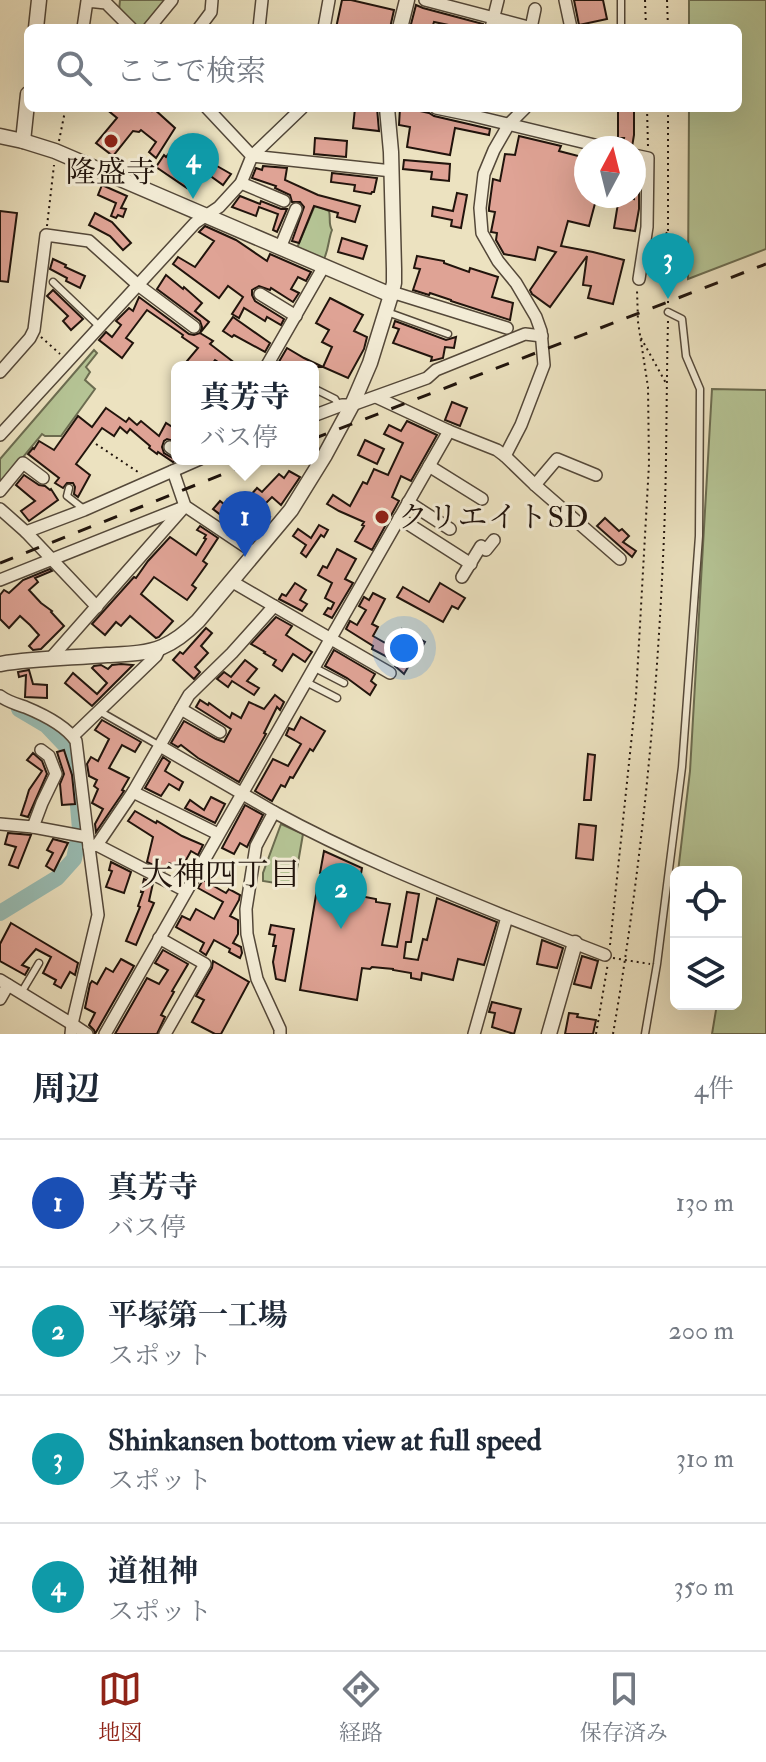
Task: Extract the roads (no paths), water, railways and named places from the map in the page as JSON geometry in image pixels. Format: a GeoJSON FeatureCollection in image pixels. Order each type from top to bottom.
{"type":"FeatureCollection","features":[{"type":"Feature","properties":{"kind":"street"},"geometry":{"type":"LineString","coordinates":[[36,24],[39,0]]}},
{"type":"Feature","properties":{"kind":"street"},"geometry":{"type":"LineString","coordinates":[[152,24],[172,0]]}},
{"type":"Feature","properties":{"kind":"street"},"geometry":{"type":"LineString","coordinates":[[202,24],[211,12],[212,0]]}},
{"type":"Feature","properties":{"kind":"street"},"geometry":{"type":"LineString","coordinates":[[259,24],[262,0]]}},
{"type":"Feature","properties":{"kind":"street"},"geometry":{"type":"LineString","coordinates":[[325,24],[329,0]]}},
{"type":"Feature","properties":{"kind":"street"},"geometry":{"type":"LineString","coordinates":[[401,24],[407,0]]}},
{"type":"Feature","properties":{"kind":"street"},"geometry":{"type":"LineString","coordinates":[[425,0],[492,23],[498,0]]}},
{"type":"Feature","properties":{"kind":"street"},"geometry":{"type":"LineString","coordinates":[[565,0],[570,24]]}},
{"type":"Feature","properties":{"kind":"street"},"geometry":{"type":"LineString","coordinates":[[84,24],[87,1],[106,3],[127,24]]}},
{"type":"Feature","properties":{"kind":"street"},"geometry":{"type":"LineString","coordinates":[[532,24],[535,9]]}},
{"type":"Feature","properties":{"kind":"street"},"geometry":{"type":"LineString","coordinates":[[23,141],[26,112]]}},
{"type":"Feature","properties":{"kind":"street"},"geometry":{"type":"LineString","coordinates":[[211,112],[252,156],[392,171]]}},
{"type":"Feature","properties":{"kind":"street"},"geometry":{"type":"LineString","coordinates":[[0,435],[195,223],[219,207],[241,183],[252,156],[298,112]]}},
{"type":"Feature","properties":{"kind":"street"},"geometry":{"type":"LineString","coordinates":[[319,460],[370,363],[394,283],[387,112]]}},
{"type":"Feature","properties":{"kind":"street"},"geometry":{"type":"LineString","coordinates":[[474,112],[574,140]]}},
{"type":"Feature","properties":{"kind":"street"},"geometry":{"type":"LineString","coordinates":[[505,456],[521,425],[544,365],[542,336],[536,317],[482,233],[480,208],[484,174],[494,150],[509,124],[521,112]]}},
{"type":"Feature","properties":{"kind":"street"},"geometry":{"type":"LineString","coordinates":[[0,136],[57,147],[391,295],[445,305],[507,328]]}},
{"type":"Feature","properties":{"kind":"street"},"geometry":{"type":"LineString","coordinates":[[639,279],[647,227],[646,158]]}},
{"type":"Feature","properties":{"kind":"street"},"geometry":{"type":"LineString","coordinates":[[241,183],[284,201]]}},
{"type":"Feature","properties":{"kind":"street"},"geometry":{"type":"LineString","coordinates":[[280,248],[296,209]]}},
{"type":"Feature","properties":{"kind":"street"},"geometry":{"type":"LineString","coordinates":[[0,372],[34,330],[46,235],[89,241],[138,285],[194,327]]}},
{"type":"Feature","properties":{"kind":"street"},"geometry":{"type":"LineString","coordinates":[[270,361],[324,266]]}},
{"type":"Feature","properties":{"kind":"street"},"geometry":{"type":"LineString","coordinates":[[260,294],[296,316]]}},
{"type":"Feature","properties":{"kind":"street"},"geometry":{"type":"LineString","coordinates":[[319,414],[427,378],[436,370],[525,334],[542,336]]}},
{"type":"Feature","properties":{"kind":"street"},"geometry":{"type":"LineString","coordinates":[[376,397],[497,450],[620,559]]}},
{"type":"Feature","properties":{"kind":"street"},"geometry":{"type":"LineString","coordinates":[[105,1034],[449,431]]}},
{"type":"Feature","properties":{"kind":"street"},"geometry":{"type":"LineString","coordinates":[[535,485],[560,455],[591,469]]}},
{"type":"Feature","properties":{"kind":"street"},"geometry":{"type":"LineString","coordinates":[[0,491],[23,463],[43,478]]}},
{"type":"Feature","properties":{"kind":"street"},"geometry":{"type":"LineString","coordinates":[[26,532],[85,510],[184,465]]}},
{"type":"Feature","properties":{"kind":"street"},"geometry":{"type":"LineString","coordinates":[[0,664],[131,653],[160,648],[186,633],[304,491],[317,465]]}},
{"type":"Feature","properties":{"kind":"street"},"geometry":{"type":"LineString","coordinates":[[429,466],[477,494]]}},
{"type":"Feature","properties":{"kind":"street"},"geometry":{"type":"LineString","coordinates":[[173,471],[185,506],[255,553]]}},
{"type":"Feature","properties":{"kind":"street"},"geometry":{"type":"LineString","coordinates":[[408,502],[450,529]]}},
{"type":"Feature","properties":{"kind":"street"},"geometry":{"type":"LineString","coordinates":[[0,580],[185,506]]}},
{"type":"Feature","properties":{"kind":"street"},"geometry":{"type":"LineString","coordinates":[[51,658],[185,506]]}},
{"type":"Feature","properties":{"kind":"street"},"geometry":{"type":"LineString","coordinates":[[0,509],[97,607]]}},
{"type":"Feature","properties":{"kind":"street"},"geometry":{"type":"LineString","coordinates":[[399,518],[471,564]]}},
{"type":"Feature","properties":{"kind":"street"},"geometry":{"type":"LineString","coordinates":[[462,577],[481,546],[486,550],[494,540]]}},
{"type":"Feature","properties":{"kind":"street"},"geometry":{"type":"LineString","coordinates":[[231,581],[390,673]]}},
{"type":"Feature","properties":{"kind":"street"},"geometry":{"type":"LineString","coordinates":[[91,843],[133,792],[189,695],[274,606]]}},
{"type":"Feature","properties":{"kind":"street"},"geometry":{"type":"LineString","coordinates":[[73,736],[156,656],[160,648]]}},
{"type":"Feature","properties":{"kind":"street"},"geometry":{"type":"LineString","coordinates":[[0,696],[7,702],[36,712],[76,741],[98,915],[71,1029]]}},
{"type":"Feature","properties":{"kind":"street"},"geometry":{"type":"LineString","coordinates":[[181,709],[212,731]]}},
{"type":"Feature","properties":{"kind":"street"},"geometry":{"type":"LineString","coordinates":[[160,746],[320,837],[386,868],[609,954]]}},
{"type":"Feature","properties":{"kind":"street"},"geometry":{"type":"LineString","coordinates":[[33,827],[50,794],[56,774],[48,752]]}},
{"type":"Feature","properties":{"kind":"street"},"geometry":{"type":"LineString","coordinates":[[133,792],[218,834]]}},
{"type":"Feature","properties":{"kind":"street"},"geometry":{"type":"LineString","coordinates":[[274,812],[256,846],[246,909],[247,934],[257,979],[280,1034]]}},
{"type":"Feature","properties":{"kind":"street"},"geometry":{"type":"LineString","coordinates":[[0,824],[33,827],[91,843],[186,891]]}},
{"type":"Feature","properties":{"kind":"street"},"geometry":{"type":"LineString","coordinates":[[474,1034],[507,917]]}},
{"type":"Feature","properties":{"kind":"street"},"geometry":{"type":"LineString","coordinates":[[159,938],[205,964],[165,1034]]}},
{"type":"Feature","properties":{"kind":"street"},"geometry":{"type":"LineString","coordinates":[[549,1034],[575,943]]}},
{"type":"Feature","properties":{"kind":"street"},"geometry":{"type":"LineString","coordinates":[[0,999],[4,982],[71,1029],[87,1034]]}},
{"type":"Feature","properties":{"kind":"lane"},"geometry":{"type":"LineString","coordinates":[[621,0],[621,24]]}},
{"type":"Feature","properties":{"kind":"lane"},"geometry":{"type":"LineString","coordinates":[[53,282],[99,326]]}},
{"type":"Feature","properties":{"kind":"lane"},"geometry":{"type":"LineString","coordinates":[[386,312],[448,334]]}},
{"type":"Feature","properties":{"kind":"lane"},"geometry":{"type":"LineString","coordinates":[[645,1034],[682,767],[699,536],[700,389],[686,356],[682,319],[668,312]]}},
{"type":"Feature","properties":{"kind":"lane"},"geometry":{"type":"LineString","coordinates":[[319,391],[346,405]]}},
{"type":"Feature","properties":{"kind":"lane"},"geometry":{"type":"LineString","coordinates":[[69,488],[67,496],[85,510]]}},
{"type":"Feature","properties":{"kind":"lane"},"geometry":{"type":"LineString","coordinates":[[315,668],[344,683]]}},
{"type":"Feature","properties":{"kind":"lane"},"geometry":{"type":"LineString","coordinates":[[306,682],[337,698]]}},
{"type":"Feature","properties":{"kind":"lane"},"geometry":{"type":"LineString","coordinates":[[99,711],[160,746]]}},
{"type":"Feature","properties":{"kind":"lane"},"geometry":{"type":"LineString","coordinates":[[21,993],[39,963]]}},
{"type":"Feature","properties":{"kind":"waterway"},"geometry":{"type":"LineString","coordinates":[[0,913],[57,878],[74,859],[80,829],[74,759],[46,725],[19,709]]}},
{"type":"Feature","properties":{"kind":"railway"},"geometry":{"type":"LineString","coordinates":[[319,437],[766,264]]}},
{"type":"Feature","properties":{"kind":"railway"},"geometry":{"type":"LineString","coordinates":[[0,563],[246,465]]}},
{"type":"Feature","properties":{"kind":"place","name":"隆盛寺"},"geometry":{"type":"Point","coordinates":[111,141]}},
{"type":"Feature","properties":{"kind":"place","name":"道祖神"},"geometry":{"type":"Point","coordinates":[193,199]}},
{"type":"Feature","properties":{"kind":"place","name":"Shinkansen bottom view at full speed"},"geometry":{"type":"Point","coordinates":[668,299]}},
{"type":"Feature","properties":{"kind":"place","name":"クリエイトSD"},"geometry":{"type":"Point","coordinates":[382,517]}},
{"type":"Feature","properties":{"kind":"place","name":"真芳寺"},"geometry":{"type":"Point","coordinates":[245,557]}},
{"type":"Feature","properties":{"kind":"place","name":"平塚第一工場"},"geometry":{"type":"Point","coordinates":[341,929]}},
{"type":"Feature","properties":{"kind":"district","name":"大神四丁目"},"geometry":{"type":"Point","coordinates":[221,875]}}]}
